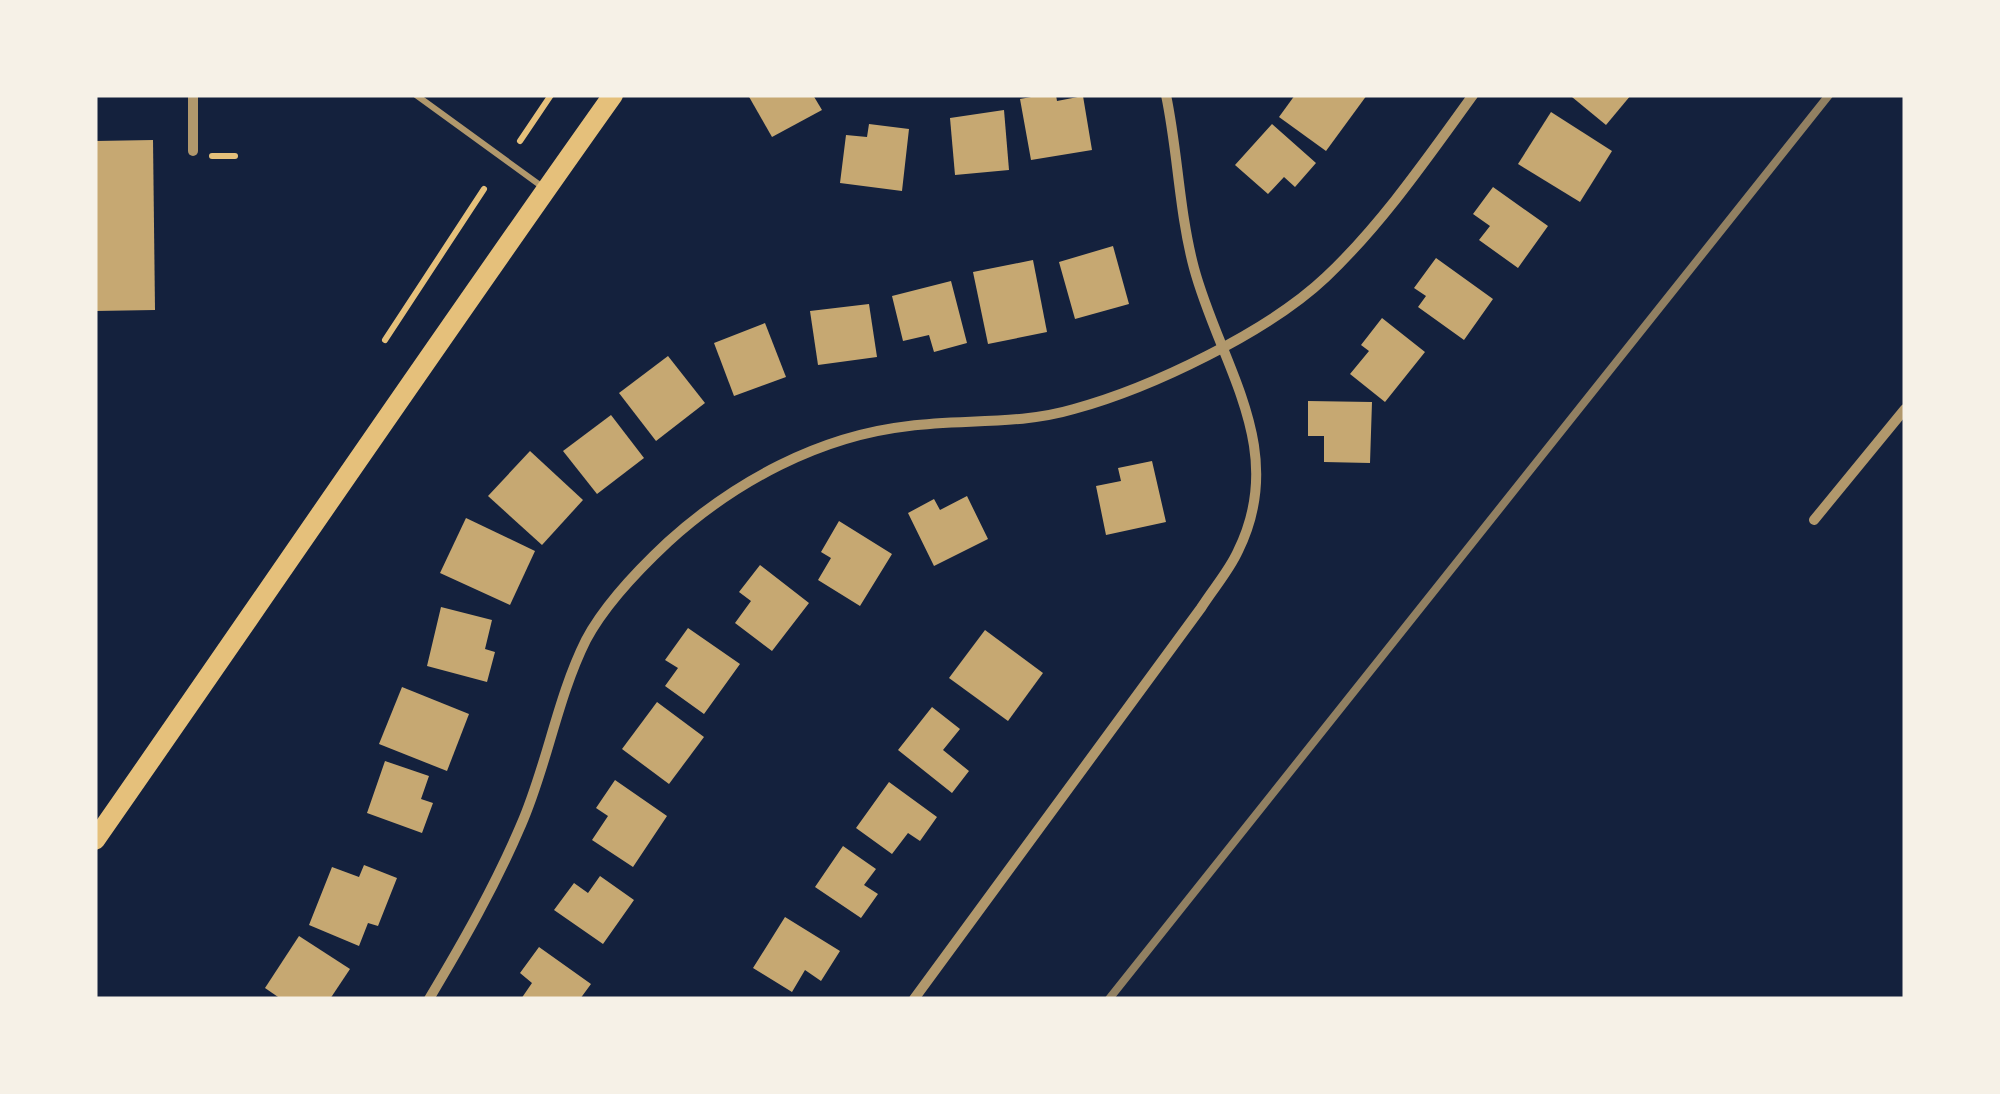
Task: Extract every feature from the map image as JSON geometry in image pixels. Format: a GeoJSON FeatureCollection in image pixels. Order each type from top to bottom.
{"type":"FeatureCollection","features":[{"type":"Feature","properties":{"kind":"main road"},"geometry":{"type":"LineString","coordinates":[[95,840],[613,95]]}},
{"type":"Feature","properties":{"kind":"street"},"geometry":{"type":"LineString","coordinates":[[192,95],[193,151]]}},
{"type":"Feature","properties":{"kind":"street"},"geometry":{"type":"LineString","coordinates":[[914,999],[1201,608],[1238,551],[1255,506],[1258,462],[1252,422],[1194,268],[1166,95]]}},
{"type":"Feature","properties":{"kind":"street"},"geometry":{"type":"LineString","coordinates":[[430,999],[479,914],[522,823],[575,664],[588,637],[636,574],[705,511],[778,466],[862,435],[908,426],[1018,420],[1072,410],[1222,348],[1293,304],[1325,278],[1376,221],[1473,95]]}},
{"type":"Feature","properties":{"kind":"street"},"geometry":{"type":"LineString","coordinates":[[1814,520],[1905,409]]}},
{"type":"Feature","properties":{"kind":"lane"},"geometry":{"type":"LineString","coordinates":[[416,95],[546,190]]}},
{"type":"Feature","properties":{"kind":"path"},"geometry":{"type":"LineString","coordinates":[[520,141],[551,95]]}},
{"type":"Feature","properties":{"kind":"path"},"geometry":{"type":"LineString","coordinates":[[211,156],[235,156]]}},
{"type":"Feature","properties":{"kind":"path"},"geometry":{"type":"LineString","coordinates":[[224,156],[224,166]]}},
{"type":"Feature","properties":{"kind":"path"},"geometry":{"type":"LineString","coordinates":[[385,340],[484,189]]}},
{"type":"Feature","properties":{"kind":"building"},"geometry":{"type":"Polygon","coordinates":[[[748,95],[813,95],[822,110],[772,137],[748,95]]]}},
{"type":"Feature","properties":{"kind":"building"},"geometry":{"type":"Polygon","coordinates":[[[1056,95],[1057,101],[1083,96],[1092,150],[1031,160],[1020,99],[1056,95]]]}},
{"type":"Feature","properties":{"kind":"building"},"geometry":{"type":"Polygon","coordinates":[[[1295,95],[1367,95],[1326,151],[1279,117],[1295,95]]]}},
{"type":"Feature","properties":{"kind":"building"},"geometry":{"type":"Polygon","coordinates":[[[1574,95],[1631,95],[1606,125],[1574,95]]]}},
{"type":"Feature","properties":{"kind":"building"},"geometry":{"type":"Polygon","coordinates":[[[1004,110],[1009,170],[955,175],[950,118],[1004,110]]]}},
{"type":"Feature","properties":{"kind":"building"},"geometry":{"type":"Polygon","coordinates":[[[1551,112],[1612,151],[1580,202],[1518,164],[1551,112]]]}},
{"type":"Feature","properties":{"kind":"building"},"geometry":{"type":"Polygon","coordinates":[[[869,124],[909,129],[902,191],[840,183],[846,135],[867,137],[869,124]]]}},
{"type":"Feature","properties":{"kind":"building"},"geometry":{"type":"Polygon","coordinates":[[[1272,124],[1316,163],[1295,187],[1284,177],[1268,194],[1235,165],[1272,124]]]}},
{"type":"Feature","properties":{"kind":"building"},"geometry":{"type":"Polygon","coordinates":[[[153,140],[155,310],[95,311],[95,141],[153,140]]]}},
{"type":"Feature","properties":{"kind":"building"},"geometry":{"type":"Polygon","coordinates":[[[1493,187],[1548,226],[1518,268],[1479,240],[1490,226],[1473,214],[1493,187]]]}},
{"type":"Feature","properties":{"kind":"building"},"geometry":{"type":"Polygon","coordinates":[[[1113,246],[1129,304],[1075,319],[1059,262],[1113,246]]]}},
{"type":"Feature","properties":{"kind":"building"},"geometry":{"type":"Polygon","coordinates":[[[1436,258],[1493,299],[1464,340],[1418,307],[1426,296],[1414,288],[1436,258]]]}},
{"type":"Feature","properties":{"kind":"building"},"geometry":{"type":"Polygon","coordinates":[[[1033,260],[1047,332],[988,344],[973,272],[1033,260]]]}},
{"type":"Feature","properties":{"kind":"building"},"geometry":{"type":"Polygon","coordinates":[[[951,281],[967,343],[934,352],[929,335],[903,341],[892,296],[951,281]]]}},
{"type":"Feature","properties":{"kind":"building"},"geometry":{"type":"Polygon","coordinates":[[[869,304],[877,357],[818,365],[810,311],[869,304]]]}},
{"type":"Feature","properties":{"kind":"building"},"geometry":{"type":"Polygon","coordinates":[[[1382,318],[1425,352],[1385,402],[1350,374],[1369,351],[1361,345],[1382,318]]]}},
{"type":"Feature","properties":{"kind":"building"},"geometry":{"type":"Polygon","coordinates":[[[765,323],[786,377],[734,396],[714,343],[765,323]]]}},
{"type":"Feature","properties":{"kind":"building"},"geometry":{"type":"Polygon","coordinates":[[[668,356],[705,403],[656,441],[619,393],[668,356]]]}},
{"type":"Feature","properties":{"kind":"building"},"geometry":{"type":"Polygon","coordinates":[[[1308,401],[1372,402],[1370,463],[1324,462],[1324,436],[1308,436],[1308,401]]]}},
{"type":"Feature","properties":{"kind":"building"},"geometry":{"type":"Polygon","coordinates":[[[611,415],[644,458],[597,494],[563,451],[611,415]]]}},
{"type":"Feature","properties":{"kind":"building"},"geometry":{"type":"Polygon","coordinates":[[[530,451],[583,500],[542,545],[488,496],[530,451]]]}},
{"type":"Feature","properties":{"kind":"building"},"geometry":{"type":"Polygon","coordinates":[[[1152,461],[1166,522],[1106,535],[1096,486],[1121,481],[1118,468],[1152,461]]]}},
{"type":"Feature","properties":{"kind":"building"},"geometry":{"type":"Polygon","coordinates":[[[967,496],[988,539],[934,566],[908,513],[934,499],[940,510],[967,496]]]}},
{"type":"Feature","properties":{"kind":"building"},"geometry":{"type":"Polygon","coordinates":[[[466,518],[535,551],[510,605],[440,573],[466,518]]]}},
{"type":"Feature","properties":{"kind":"building"},"geometry":{"type":"Polygon","coordinates":[[[839,521],[892,554],[860,606],[818,580],[831,558],[821,552],[839,521]]]}},
{"type":"Feature","properties":{"kind":"building"},"geometry":{"type":"Polygon","coordinates":[[[760,565],[809,603],[772,651],[735,623],[751,601],[739,592],[760,565]]]}},
{"type":"Feature","properties":{"kind":"building"},"geometry":{"type":"Polygon","coordinates":[[[441,607],[492,620],[485,649],[495,652],[487,682],[427,666],[441,607]]]}},
{"type":"Feature","properties":{"kind":"building"},"geometry":{"type":"Polygon","coordinates":[[[688,628],[740,664],[704,714],[665,686],[678,668],[665,660],[688,628]]]}},
{"type":"Feature","properties":{"kind":"building"},"geometry":{"type":"Polygon","coordinates":[[[985,630],[1043,673],[1008,721],[949,678],[985,630]]]}},
{"type":"Feature","properties":{"kind":"building"},"geometry":{"type":"Polygon","coordinates":[[[402,687],[469,714],[447,771],[379,744],[402,687]]]}},
{"type":"Feature","properties":{"kind":"building"},"geometry":{"type":"Polygon","coordinates":[[[657,702],[704,737],[669,784],[622,749],[657,702]]]}},
{"type":"Feature","properties":{"kind":"building"},"geometry":{"type":"Polygon","coordinates":[[[932,707],[960,729],[943,750],[969,771],[952,793],[898,750],[932,707]]]}},
{"type":"Feature","properties":{"kind":"building"},"geometry":{"type":"Polygon","coordinates":[[[385,761],[429,776],[421,799],[433,803],[422,833],[367,813],[385,761]]]}},
{"type":"Feature","properties":{"kind":"building"},"geometry":{"type":"Polygon","coordinates":[[[615,780],[667,816],[633,867],[592,840],[608,816],[596,808],[615,780]]]}},
{"type":"Feature","properties":{"kind":"building"},"geometry":{"type":"Polygon","coordinates":[[[889,782],[937,817],[920,841],[908,833],[892,854],[856,828],[889,782]]]}},
{"type":"Feature","properties":{"kind":"building"},"geometry":{"type":"Polygon","coordinates":[[[843,846],[876,869],[864,885],[878,894],[861,918],[815,887],[843,846]]]}},
{"type":"Feature","properties":{"kind":"building"},"geometry":{"type":"Polygon","coordinates":[[[364,865],[397,878],[378,926],[368,923],[359,946],[309,925],[332,867],[359,877],[364,865]]]}},
{"type":"Feature","properties":{"kind":"building"},"geometry":{"type":"Polygon","coordinates":[[[600,876],[634,900],[603,944],[554,910],[574,883],[588,893],[600,876]]]}},
{"type":"Feature","properties":{"kind":"building"},"geometry":{"type":"Polygon","coordinates":[[[785,917],[840,951],[821,981],[805,970],[792,992],[753,968],[785,917]]]}},
{"type":"Feature","properties":{"kind":"building"},"geometry":{"type":"Polygon","coordinates":[[[299,936],[350,969],[330,999],[281,999],[265,988],[299,936]]]}},
{"type":"Feature","properties":{"kind":"building"},"geometry":{"type":"Polygon","coordinates":[[[539,947],[591,984],[580,999],[521,999],[532,983],[520,973],[539,947]]]}},
{"type":"Feature","properties":{"kind":"railway"},"geometry":{"type":"LineString","coordinates":[[1109,999],[1829,95]]}}]}
